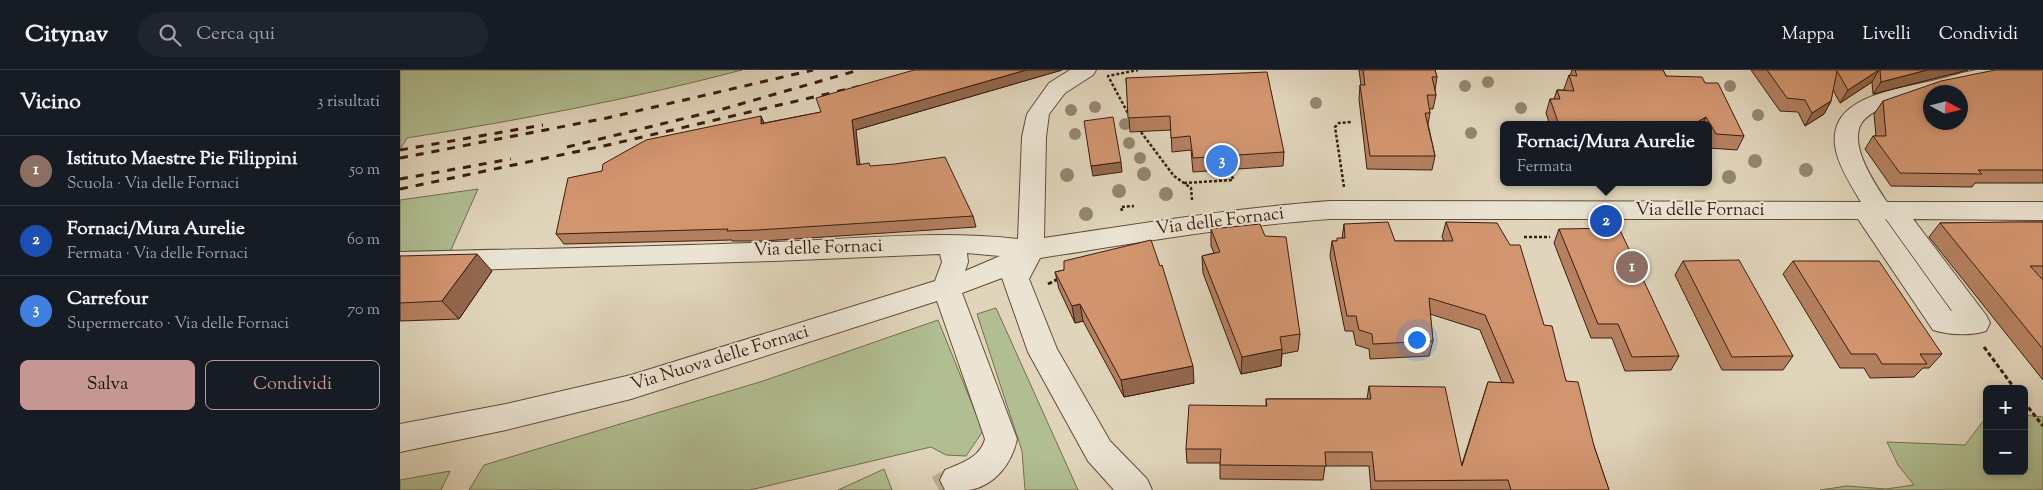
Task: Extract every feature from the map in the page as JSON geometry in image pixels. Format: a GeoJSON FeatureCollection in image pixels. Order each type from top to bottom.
{"type":"FeatureCollection","features":[{"type":"Feature","properties":{"kind":"street"},"geometry":{"type":"LineString","coordinates":[[1085,70],[1057,88],[1038,114],[1034,137],[1031,250],[1015,279],[1043,352],[1099,451],[1135,490]]}},
{"type":"Feature","properties":{"kind":"street"},"geometry":{"type":"LineString","coordinates":[[1966,322],[1943,322],[1858,178],[1850,157],[1847,137],[1850,122],[1865,108],[1888,98],[2004,70]]}},
{"type":"Feature","properties":{"kind":"street","name":"Via delle Fornaci"},"geometry":{"type":"LineString","coordinates":[[400,262],[774,252],[946,244],[980,244],[1031,250],[1190,225],[1316,210],[2043,211]]}},
{"type":"Feature","properties":{"kind":"street"},"geometry":{"type":"LineString","coordinates":[[946,244],[952,252],[955,262],[946,288],[1001,439],[999,451],[990,464],[957,480]]}},
{"type":"Feature","properties":{"kind":"street","name":"Via Nuova delle Fornaci"},"geometry":{"type":"LineString","coordinates":[[400,438],[506,418],[622,390],[971,280],[1006,265],[1031,250]]}},
{"type":"Feature","properties":{"kind":"path"},"geometry":{"type":"LineString","coordinates":[[1138,70],[1108,76],[1126,112],[1174,176],[1191,188],[1192,201]]}},
{"type":"Feature","properties":{"kind":"path"},"geometry":{"type":"LineString","coordinates":[[1345,190],[1335,127],[1339,123],[1352,122]]}},
{"type":"Feature","properties":{"kind":"path"},"geometry":{"type":"LineString","coordinates":[[1184,183],[1233,180],[1231,170]]}},
{"type":"Feature","properties":{"kind":"path"},"geometry":{"type":"LineString","coordinates":[[1021,293],[1041,288],[1062,277]]}},
{"type":"Feature","properties":{"kind":"path"},"geometry":{"type":"LineString","coordinates":[[1966,322],[2012,385]]}},
{"type":"Feature","properties":{"kind":"path"},"geometry":{"type":"LineString","coordinates":[[2028,407],[2043,426]]}},
{"type":"Feature","properties":{"kind":"green space"},"geometry":{"type":"Polygon","coordinates":[[[400,70],[742,70],[576,108],[407,138],[400,150],[400,70]]]}},
{"type":"Feature","properties":{"kind":"green space"},"geometry":{"type":"Polygon","coordinates":[[[478,189],[446,261],[400,262],[400,200],[478,189]]]}},
{"type":"Feature","properties":{"kind":"green space"},"geometry":{"type":"Polygon","coordinates":[[[996,308],[1078,490],[1025,490],[1022,451],[977,314],[996,308]]]}},
{"type":"Feature","properties":{"kind":"green space"},"geometry":{"type":"Polygon","coordinates":[[[938,320],[983,431],[966,456],[946,455],[931,447],[750,490],[469,490],[484,465],[763,381],[938,320]]]}},
{"type":"Feature","properties":{"kind":"green space"},"geometry":{"type":"Polygon","coordinates":[[[2028,415],[2043,417],[2043,490],[1820,490],[1847,486],[1886,489],[1914,485],[1898,465],[1887,442],[1965,445],[1983,421],[1983,475],[2028,475],[2028,415]]]}},
{"type":"Feature","properties":{"kind":"green space"},"geometry":{"type":"Polygon","coordinates":[[[884,469],[892,490],[838,490],[884,469]]]}},
{"type":"Feature","properties":{"kind":"green space"},"geometry":{"type":"Polygon","coordinates":[[[450,471],[441,490],[400,490],[400,480],[450,471]]]}},
{"type":"Feature","properties":{"kind":"building"},"geometry":{"type":"Polygon","coordinates":[[[914,70],[1026,70],[852,120],[857,165],[869,163],[870,166],[895,164],[945,157],[973,216],[758,230],[727,231],[728,229],[556,234],[568,178],[602,171],[603,164],[646,140],[761,116],[761,124],[821,112],[816,98],[914,70]]]}},
{"type":"Feature","properties":{"kind":"building"},"geometry":{"type":"Polygon","coordinates":[[[1363,70],[1435,70],[1437,77],[1432,77],[1436,95],[1427,95],[1430,113],[1425,113],[1435,156],[1370,156],[1360,85],[1365,85],[1363,70]]]}},
{"type":"Feature","properties":{"kind":"building"},"geometry":{"type":"Polygon","coordinates":[[[1575,70],[1663,70],[1666,76],[1702,77],[1705,83],[1718,83],[1744,136],[1716,134],[1712,127],[1712,121],[1708,121],[1706,117],[1699,121],[1558,121],[1550,99],[1560,99],[1557,90],[1574,91],[1569,75],[1577,76],[1575,70]]]}},
{"type":"Feature","properties":{"kind":"building"},"geometry":{"type":"Polygon","coordinates":[[[1767,70],[1879,70],[1848,90],[1837,71],[1831,101],[1812,113],[1805,100],[1787,98],[1767,70]]]}},
{"type":"Feature","properties":{"kind":"building"},"geometry":{"type":"Polygon","coordinates":[[[1880,70],[1927,70],[1881,82],[1880,70]]]}},
{"type":"Feature","properties":{"kind":"building"},"geometry":{"type":"Polygon","coordinates":[[[1995,70],[2043,70],[2043,170],[1978,170],[1982,174],[1900,173],[1873,136],[1886,136],[1883,101],[1923,87],[1923,130],[1968,130],[1968,85],[1929,85],[1995,70]]]}},
{"type":"Feature","properties":{"kind":"building"},"geometry":{"type":"Polygon","coordinates":[[[1267,72],[1284,152],[1193,158],[1190,136],[1171,138],[1170,116],[1128,118],[1126,78],[1267,72]]]}},
{"type":"Feature","properties":{"kind":"building"},"geometry":{"type":"Polygon","coordinates":[[[1113,117],[1121,162],[1091,166],[1084,121],[1113,117]]]}},
{"type":"Feature","properties":{"kind":"building"},"geometry":{"type":"Polygon","coordinates":[[[1388,222],[1395,241],[1453,241],[1446,222],[1497,223],[1510,245],[1520,245],[1544,325],[1552,326],[1566,381],[1578,382],[1594,446],[1609,490],[1511,490],[1508,480],[1375,481],[1372,452],[1325,452],[1326,466],[1220,465],[1221,449],[1186,449],[1189,405],[1267,406],[1266,399],[1371,399],[1369,386],[1445,387],[1462,466],[1488,382],[1514,383],[1485,315],[1429,298],[1433,341],[1373,344],[1372,334],[1359,330],[1356,316],[1347,316],[1332,241],[1337,241],[1337,238],[1345,238],[1344,224],[1388,222]]]}},
{"type":"Feature","properties":{"kind":"building"},"geometry":{"type":"Polygon","coordinates":[[[2043,222],[2043,266],[2030,266],[2043,280],[2043,349],[1940,223],[2043,222]]]}},
{"type":"Feature","properties":{"kind":"building"},"geometry":{"type":"Polygon","coordinates":[[[1260,224],[1265,236],[1286,237],[1300,334],[1280,337],[1282,349],[1242,357],[1202,256],[1220,252],[1211,229],[1260,224]]]}},
{"type":"Feature","properties":{"kind":"building"},"geometry":{"type":"Polygon","coordinates":[[[1619,228],[1679,356],[1632,357],[1618,324],[1598,324],[1559,229],[1619,228]]]}},
{"type":"Feature","properties":{"kind":"building"},"geometry":{"type":"Polygon","coordinates":[[[1151,240],[1160,266],[1162,265],[1193,366],[1121,380],[1080,304],[1072,306],[1055,272],[1064,270],[1064,261],[1151,240]]]}},
{"type":"Feature","properties":{"kind":"building"},"geometry":{"type":"Polygon","coordinates":[[[477,254],[442,301],[400,303],[400,256],[477,254]]]}},
{"type":"Feature","properties":{"kind":"building"},"geometry":{"type":"Polygon","coordinates":[[[1739,260],[1793,356],[1732,357],[1683,261],[1739,260]]]}},
{"type":"Feature","properties":{"kind":"building"},"geometry":{"type":"Polygon","coordinates":[[[1793,261],[1879,261],[1942,354],[1920,354],[1927,364],[1882,364],[1876,354],[1851,354],[1793,261]]]}},
{"type":"Feature","properties":{"kind":"tunnel"},"geometry":{"type":"LineString","coordinates":[[939,490],[957,480]]}},
{"type":"Feature","properties":{"kind":"railway"},"geometry":{"type":"LineString","coordinates":[[400,158],[607,118],[813,70]]}},
{"type":"Feature","properties":{"kind":"railway"},"geometry":{"type":"LineString","coordinates":[[567,147],[723,109],[859,70]]}},
{"type":"Feature","properties":{"kind":"railway"},"geometry":{"type":"LineString","coordinates":[[400,189],[608,145],[861,86]]}},
{"type":"Feature","properties":{"kind":"railway"},"geometry":{"type":"LineString","coordinates":[[400,150],[543,125]]}},
{"type":"Feature","properties":{"kind":"railway"},"geometry":{"type":"LineString","coordinates":[[400,179],[511,159]]}},
{"type":"Feature","properties":{"kind":"place","name":"Carrefour"},"geometry":{"type":"Point","coordinates":[1222,161]}},
{"type":"Feature","properties":{"kind":"place","name":"Fornaci/Mura Aurelie"},"geometry":{"type":"Point","coordinates":[1606,221]}},
{"type":"Feature","properties":{"kind":"place","name":"Istituto Maestre Pie Filippini"},"geometry":{"type":"Point","coordinates":[1632,267]}}]}
